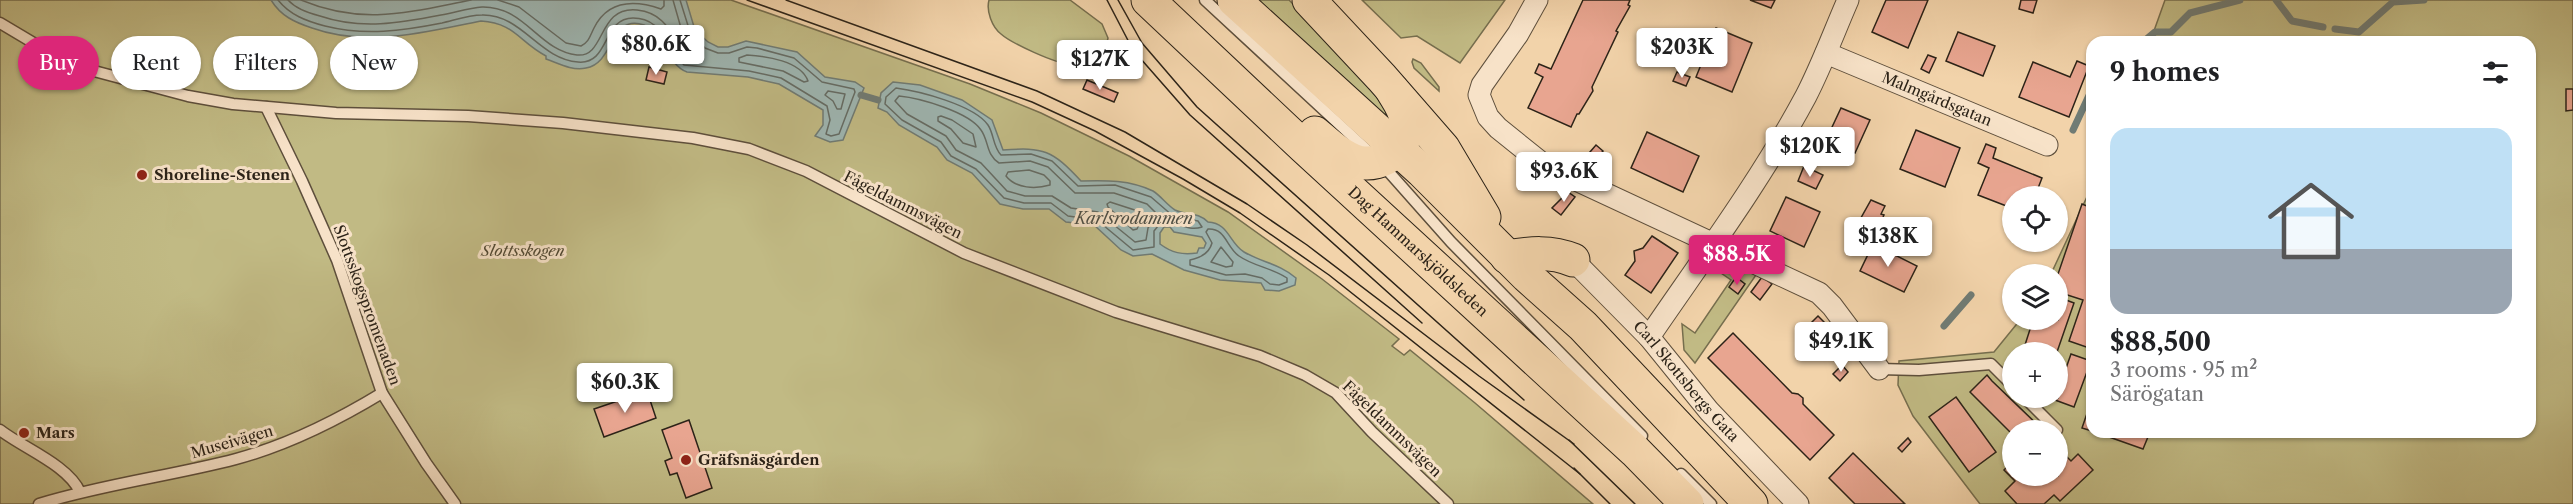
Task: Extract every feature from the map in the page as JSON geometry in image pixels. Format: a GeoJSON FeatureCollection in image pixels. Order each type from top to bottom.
{"type":"FeatureCollection","features":[{"type":"Feature","properties":{"kind":"main road","name":"Dag Hammarskjöldsleden"},"geometry":{"type":"LineString","coordinates":[[1148,0],[1635,452],[1687,504]]}},
{"type":"Feature","properties":{"kind":"main road"},"geometry":{"type":"LineString","coordinates":[[1234,0],[1389,155],[1507,256],[1583,326],[1751,504]]}},
{"type":"Feature","properties":{"kind":"main road"},"geometry":{"type":"LineString","coordinates":[[1309,0],[1443,148],[1507,256]]}},
{"type":"Feature","properties":{"kind":"main road"},"geometry":{"type":"LineString","coordinates":[[1179,30],[1220,49],[1331,147],[1358,162],[1389,155],[1404,138],[1406,119],[1392,90]]}},
{"type":"Feature","properties":{"kind":"main road"},"geometry":{"type":"LineString","coordinates":[[1507,256],[1537,252],[1573,260]]}},
{"type":"Feature","properties":{"kind":"street"},"geometry":{"type":"LineString","coordinates":[[1537,0],[1518,34],[1482,85],[1479,95],[1488,117],[1498,128],[1544,165],[1819,292],[1879,369]]}},
{"type":"Feature","properties":{"kind":"street"},"geometry":{"type":"LineString","coordinates":[[1649,337],[1713,244],[1785,131],[1806,95],[1848,0]]}},
{"type":"Feature","properties":{"kind":"street","name":"Malmgårdsgatan"},"geometry":{"type":"LineString","coordinates":[[1826,53],[2047,145]]}},
{"type":"Feature","properties":{"kind":"street","name":"Carl Skottsbergs Gata"},"geometry":{"type":"LineString","coordinates":[[1573,260],[1649,337],[1709,411],[1798,504]]}},
{"type":"Feature","properties":{"kind":"lane"},"geometry":{"type":"LineString","coordinates":[[1205,0],[1389,155],[1503,297],[1654,448]]}},
{"type":"Feature","properties":{"kind":"lane"},"geometry":{"type":"LineString","coordinates":[[0,23],[42,48],[94,71],[188,96],[266,107]]}},
{"type":"Feature","properties":{"kind":"lane","name":"Fågeldammsvägen"},"geometry":{"type":"LineString","coordinates":[[266,107],[468,116],[563,123],[693,138],[750,149],[806,171],[964,253],[1116,312],[1260,356],[1305,375],[1336,393],[1372,432],[1448,504]]}},
{"type":"Feature","properties":{"kind":"lane","name":"Slottsskogspromenaden"},"geometry":{"type":"LineString","coordinates":[[266,107],[337,260],[382,393],[426,463],[456,504]]}},
{"type":"Feature","properties":{"kind":"lane"},"geometry":{"type":"LineString","coordinates":[[1879,369],[1919,370],[1991,364],[2002,375]]}},
{"type":"Feature","properties":{"kind":"lane","name":"Museivägen"},"geometry":{"type":"LineString","coordinates":[[39,504],[80,492],[238,459],[307,433],[382,393]]}},
{"type":"Feature","properties":{"kind":"lane"},"geometry":{"type":"LineString","coordinates":[[2034,408],[2046,420]]}},
{"type":"Feature","properties":{"kind":"lane"},"geometry":{"type":"LineString","coordinates":[[0,430],[55,465],[76,482],[80,492]]}},
{"type":"Feature","properties":{"kind":"lane"},"geometry":{"type":"LineString","coordinates":[[1670,464],[1711,504]]}},
{"type":"Feature","properties":{"kind":"green space","name":"Slottsskogen"},"geometry":{"type":"Polygon","coordinates":[[[0,0],[731,0],[970,84],[1041,113],[1129,156],[1228,212],[1322,279],[1399,339],[1392,346],[1404,355],[1410,350],[1593,504],[0,504],[0,0]]]}},
{"type":"Feature","properties":{"kind":"green space"},"geometry":{"type":"Polygon","coordinates":[[[989,0],[1070,0],[1102,24],[1108,38],[1105,51],[1070,64],[1055,61],[1034,52],[1006,38],[998,31],[989,14],[989,0]]]}},
{"type":"Feature","properties":{"kind":"green space"},"geometry":{"type":"Polygon","coordinates":[[[1249,0],[1289,0],[1377,88],[1386,112],[1384,119],[1249,0]]]}},
{"type":"Feature","properties":{"kind":"green space"},"geometry":{"type":"Polygon","coordinates":[[[1362,0],[1505,0],[1460,63],[1417,36],[1401,38],[1362,0]]]}},
{"type":"Feature","properties":{"kind":"green space"},"geometry":{"type":"Polygon","coordinates":[[[2165,0],[2573,0],[2573,504],[1980,504],[1913,416],[1898,385],[1899,361],[1994,352],[2002,342],[2002,408],[2068,408],[2068,342],[2002,342],[2012,330],[2068,330],[2068,264],[2056,264],[2061,252],[2068,252],[2068,238],[2086,199],[2086,438],[2536,438],[2536,36],[2152,36],[2165,0]]]}},
{"type":"Feature","properties":{"kind":"green space"},"geometry":{"type":"Polygon","coordinates":[[[1413,59],[1421,63],[1439,87],[1439,91],[1414,68],[1413,59]]]}},
{"type":"Feature","properties":{"kind":"green space"},"geometry":{"type":"Polygon","coordinates":[[[1728,263],[1744,267],[1756,275],[1695,363],[1684,350],[1682,324],[1695,333],[1731,280],[1718,271],[1728,263]]]}},
{"type":"Feature","properties":{"kind":"water"},"geometry":{"type":"Polygon","coordinates":[[[271,0],[686,0],[695,30],[708,42],[718,47],[728,47],[746,41],[797,52],[825,77],[855,82],[864,88],[843,140],[830,142],[815,136],[823,125],[823,110],[779,84],[748,77],[687,72],[674,62],[657,35],[644,25],[633,23],[625,26],[618,32],[603,57],[595,64],[586,68],[575,68],[546,59],[546,56],[502,25],[481,21],[397,36],[347,36],[299,23],[288,18],[271,0]]]}},
{"type":"Feature","properties":{"kind":"water","name":"Karlsrodammen"},"geometry":{"type":"Polygon","coordinates":[[[893,82],[920,85],[962,100],[992,120],[1003,150],[1028,149],[1046,153],[1062,163],[1081,181],[1127,183],[1153,191],[1175,210],[1200,216],[1220,226],[1244,252],[1284,269],[1296,278],[1295,285],[1279,291],[1265,290],[1261,283],[1220,280],[1184,270],[1152,254],[1133,256],[1121,250],[1094,225],[1066,222],[1049,209],[1023,209],[1000,204],[972,173],[947,160],[937,147],[899,125],[887,112],[878,108],[881,93],[893,82]],[[1164,227],[1160,233],[1160,244],[1164,247],[1177,253],[1187,254],[1197,253],[1199,248],[1204,248],[1206,243],[1202,237],[1174,232],[1170,227],[1164,227]]]}},
{"type":"Feature","properties":{"kind":"building"},"geometry":{"type":"Polygon","coordinates":[[[1583,0],[1630,0],[1628,5],[1630,6],[1616,31],[1618,32],[1592,87],[1593,91],[1571,127],[1528,108],[1543,77],[1535,73],[1539,64],[1551,69],[1583,0]]]}},
{"type":"Feature","properties":{"kind":"building"},"geometry":{"type":"Polygon","coordinates":[[[1750,0],[1775,0],[1771,8],[1750,0]]]}},
{"type":"Feature","properties":{"kind":"building"},"geometry":{"type":"Polygon","coordinates":[[[1886,0],[1928,0],[1908,48],[1872,32],[1886,0]]]}},
{"type":"Feature","properties":{"kind":"building"},"geometry":{"type":"Polygon","coordinates":[[[2021,0],[2037,0],[2033,13],[2019,9],[2021,0]]]}},
{"type":"Feature","properties":{"kind":"building"},"geometry":{"type":"Polygon","coordinates":[[[1716,28],[1752,43],[1732,92],[1696,77],[1716,28]]]}},
{"type":"Feature","properties":{"kind":"building"},"geometry":{"type":"Polygon","coordinates":[[[1958,32],[1995,46],[1983,76],[1946,61],[1958,32]]]}},
{"type":"Feature","properties":{"kind":"building"},"geometry":{"type":"Polygon","coordinates":[[[1928,55],[1936,58],[1929,73],[1921,69],[1928,55]]]}},
{"type":"Feature","properties":{"kind":"building"},"geometry":{"type":"Polygon","coordinates":[[[2077,61],[2086,65],[2086,74],[2069,117],[2019,97],[2033,62],[2070,77],[2077,61]]]}},
{"type":"Feature","properties":{"kind":"building"},"geometry":{"type":"Polygon","coordinates":[[[649,67],[667,72],[664,84],[646,80],[649,67]]]}},
{"type":"Feature","properties":{"kind":"building"},"geometry":{"type":"Polygon","coordinates":[[[1677,72],[1690,77],[1686,86],[1673,81],[1677,72]]]}},
{"type":"Feature","properties":{"kind":"building"},"geometry":{"type":"Polygon","coordinates":[[[1087,80],[1118,93],[1114,102],[1083,89],[1087,80]]]}},
{"type":"Feature","properties":{"kind":"building"},"geometry":{"type":"Polygon","coordinates":[[[2566,89],[2573,89],[2573,110],[2566,111],[2566,89]]]}},
{"type":"Feature","properties":{"kind":"building"},"geometry":{"type":"Polygon","coordinates":[[[1841,108],[1870,120],[1855,153],[1826,140],[1841,108]]]}},
{"type":"Feature","properties":{"kind":"building"},"geometry":{"type":"Polygon","coordinates":[[[1916,130],[1960,148],[1945,187],[1900,169],[1916,130]]]}},
{"type":"Feature","properties":{"kind":"building"},"geometry":{"type":"Polygon","coordinates":[[[1647,132],[1699,156],[1683,192],[1631,168],[1647,132]]]}},
{"type":"Feature","properties":{"kind":"building"},"geometry":{"type":"Polygon","coordinates":[[[1986,144],[1996,148],[1993,158],[2042,178],[2039,186],[2002,186],[2002,204],[1978,195],[1989,168],[1978,163],[1986,144]]]}},
{"type":"Feature","properties":{"kind":"building"},"geometry":{"type":"Polygon","coordinates":[[[1596,145],[1603,151],[1597,158],[1590,152],[1596,145]]]}},
{"type":"Feature","properties":{"kind":"building"},"geometry":{"type":"Polygon","coordinates":[[[1804,166],[1823,175],[1816,189],[1798,181],[1804,166]]]}},
{"type":"Feature","properties":{"kind":"building"},"geometry":{"type":"Polygon","coordinates":[[[1568,192],[1575,197],[1561,215],[1552,208],[1568,192]]]}},
{"type":"Feature","properties":{"kind":"building"},"geometry":{"type":"Polygon","coordinates":[[[1786,197],[1820,212],[1804,247],[1770,231],[1786,197]]]}},
{"type":"Feature","properties":{"kind":"building"},"geometry":{"type":"Polygon","coordinates":[[[1871,200],[1885,206],[1881,214],[1884,215],[1876,233],[1857,225],[1871,200]]]}},
{"type":"Feature","properties":{"kind":"building"},"geometry":{"type":"Polygon","coordinates":[[[2082,204],[2086,206],[2086,347],[2069,341],[2083,300],[2068,295],[2068,264],[2061,264],[2066,252],[2068,252],[2068,245],[2082,204]]]}},
{"type":"Feature","properties":{"kind":"building"},"geometry":{"type":"Polygon","coordinates":[[[1652,236],[1678,253],[1651,293],[1625,275],[1635,261],[1634,251],[1643,248],[1652,236]]]}},
{"type":"Feature","properties":{"kind":"building"},"geometry":{"type":"Polygon","coordinates":[[[1873,244],[1917,266],[1904,292],[1860,271],[1873,244]]]}},
{"type":"Feature","properties":{"kind":"building"},"geometry":{"type":"Polygon","coordinates":[[[1736,277],[1745,284],[1738,294],[1729,287],[1736,277]]]}},
{"type":"Feature","properties":{"kind":"building"},"geometry":{"type":"Polygon","coordinates":[[[1762,277],[1772,284],[1760,300],[1751,292],[1762,277]]]}},
{"type":"Feature","properties":{"kind":"building"},"geometry":{"type":"Polygon","coordinates":[[[2068,301],[2074,303],[2068,320],[2068,301]]]}},
{"type":"Feature","properties":{"kind":"building"},"geometry":{"type":"Polygon","coordinates":[[[1818,316],[1826,324],[1813,338],[1804,330],[1818,316]]]}},
{"type":"Feature","properties":{"kind":"building"},"geometry":{"type":"Polygon","coordinates":[[[2030,330],[2065,330],[2060,342],[2026,342],[2030,330]]]}},
{"type":"Feature","properties":{"kind":"building"},"geometry":{"type":"Polygon","coordinates":[[[1733,333],[1792,393],[1803,398],[1803,404],[1834,435],[1810,460],[1708,358],[1733,333]]]}},
{"type":"Feature","properties":{"kind":"building"},"geometry":{"type":"Polygon","coordinates":[[[2071,354],[2086,359],[2086,375],[2074,407],[2068,405],[2068,363],[2071,354]]]}},
{"type":"Feature","properties":{"kind":"building"},"geometry":{"type":"Polygon","coordinates":[[[1842,365],[1848,372],[1840,381],[1833,374],[1842,365]]]}},
{"type":"Feature","properties":{"kind":"building"},"geometry":{"type":"Polygon","coordinates":[[[1987,375],[2002,391],[2002,408],[2020,408],[2033,420],[2002,420],[2002,424],[1970,392],[1987,375]]]}},
{"type":"Feature","properties":{"kind":"building"},"geometry":{"type":"Polygon","coordinates":[[[647,391],[656,418],[604,437],[594,409],[647,391]]]}},
{"type":"Feature","properties":{"kind":"building"},"geometry":{"type":"Polygon","coordinates":[[[1956,397],[1996,452],[1969,472],[1929,417],[1956,397]]]}},
{"type":"Feature","properties":{"kind":"building"},"geometry":{"type":"Polygon","coordinates":[[[2086,416],[2086,429],[2082,428],[2086,416]]]}},
{"type":"Feature","properties":{"kind":"building","name":"Gräfsnäsgården"},"geometry":{"type":"Polygon","coordinates":[[[689,420],[712,488],[686,498],[677,473],[670,475],[665,461],[672,458],[662,430],[689,420]]]}},
{"type":"Feature","properties":{"kind":"building"},"geometry":{"type":"Polygon","coordinates":[[[1908,438],[1911,442],[1902,452],[1898,448],[1908,438]]]}},
{"type":"Feature","properties":{"kind":"building"},"geometry":{"type":"Polygon","coordinates":[[[2112,438],[2148,438],[2143,449],[2112,438]]]}},
{"type":"Feature","properties":{"kind":"building"},"geometry":{"type":"Polygon","coordinates":[[[1853,453],[1905,504],[1855,504],[1829,478],[1853,453]]]}},
{"type":"Feature","properties":{"kind":"building"},"geometry":{"type":"Polygon","coordinates":[[[2078,454],[2093,470],[2060,501],[2054,495],[2044,504],[2017,504],[2005,491],[2010,486],[2068,486],[2068,458],[2071,461],[2078,454]]]}},
{"type":"Feature","properties":{"kind":"waterway"},"geometry":{"type":"LineString","coordinates":[[2150,36],[2155,32],[2171,32],[2190,13],[2240,0]]}},
{"type":"Feature","properties":{"kind":"waterway"},"geometry":{"type":"LineString","coordinates":[[2276,0],[2292,21],[2323,27]]}},
{"type":"Feature","properties":{"kind":"waterway"},"geometry":{"type":"LineString","coordinates":[[2335,29],[2359,32],[2393,2],[2424,0]]}},
{"type":"Feature","properties":{"kind":"waterway"},"geometry":{"type":"LineString","coordinates":[[861,95],[878,100]]}},
{"type":"Feature","properties":{"kind":"waterway"},"geometry":{"type":"LineString","coordinates":[[2073,130],[2086,102]]}},
{"type":"Feature","properties":{"kind":"waterway"},"geometry":{"type":"LineString","coordinates":[[1944,326],[1971,295]]}},
{"type":"Feature","properties":{"kind":"tram line"},"geometry":{"type":"LineString","coordinates":[[747,0],[1032,102],[1095,131],[1183,179],[1240,213],[1329,275],[1580,474]]}},
{"type":"Feature","properties":{"kind":"tram line"},"geometry":{"type":"LineString","coordinates":[[786,0],[1037,91],[1125,132],[1247,204],[1307,245],[1479,376],[1574,444]]}},
{"type":"Feature","properties":{"kind":"tram line"},"geometry":{"type":"LineString","coordinates":[[1107,0],[1133,50],[1190,115],[1422,323]]}},
{"type":"Feature","properties":{"kind":"tram line"},"geometry":{"type":"LineString","coordinates":[[1118,0],[1142,43],[1197,107],[1524,400]]}},
{"type":"Feature","properties":{"kind":"tram line"},"geometry":{"type":"LineString","coordinates":[[1569,440],[1635,504]]}},
{"type":"Feature","properties":{"kind":"tram line"},"geometry":{"type":"LineString","coordinates":[[1574,468],[1610,504]]}},
{"type":"Feature","properties":{"kind":"place","name":"Shoreline-Stenen"},"geometry":{"type":"Point","coordinates":[142,175]}},
{"type":"Feature","properties":{"kind":"place","name":"Mars"},"geometry":{"type":"Point","coordinates":[24,433]}},
{"type":"Feature","properties":{"kind":"place","name":"Gräfsnäsgården"},"geometry":{"type":"Point","coordinates":[686,460]}}]}
